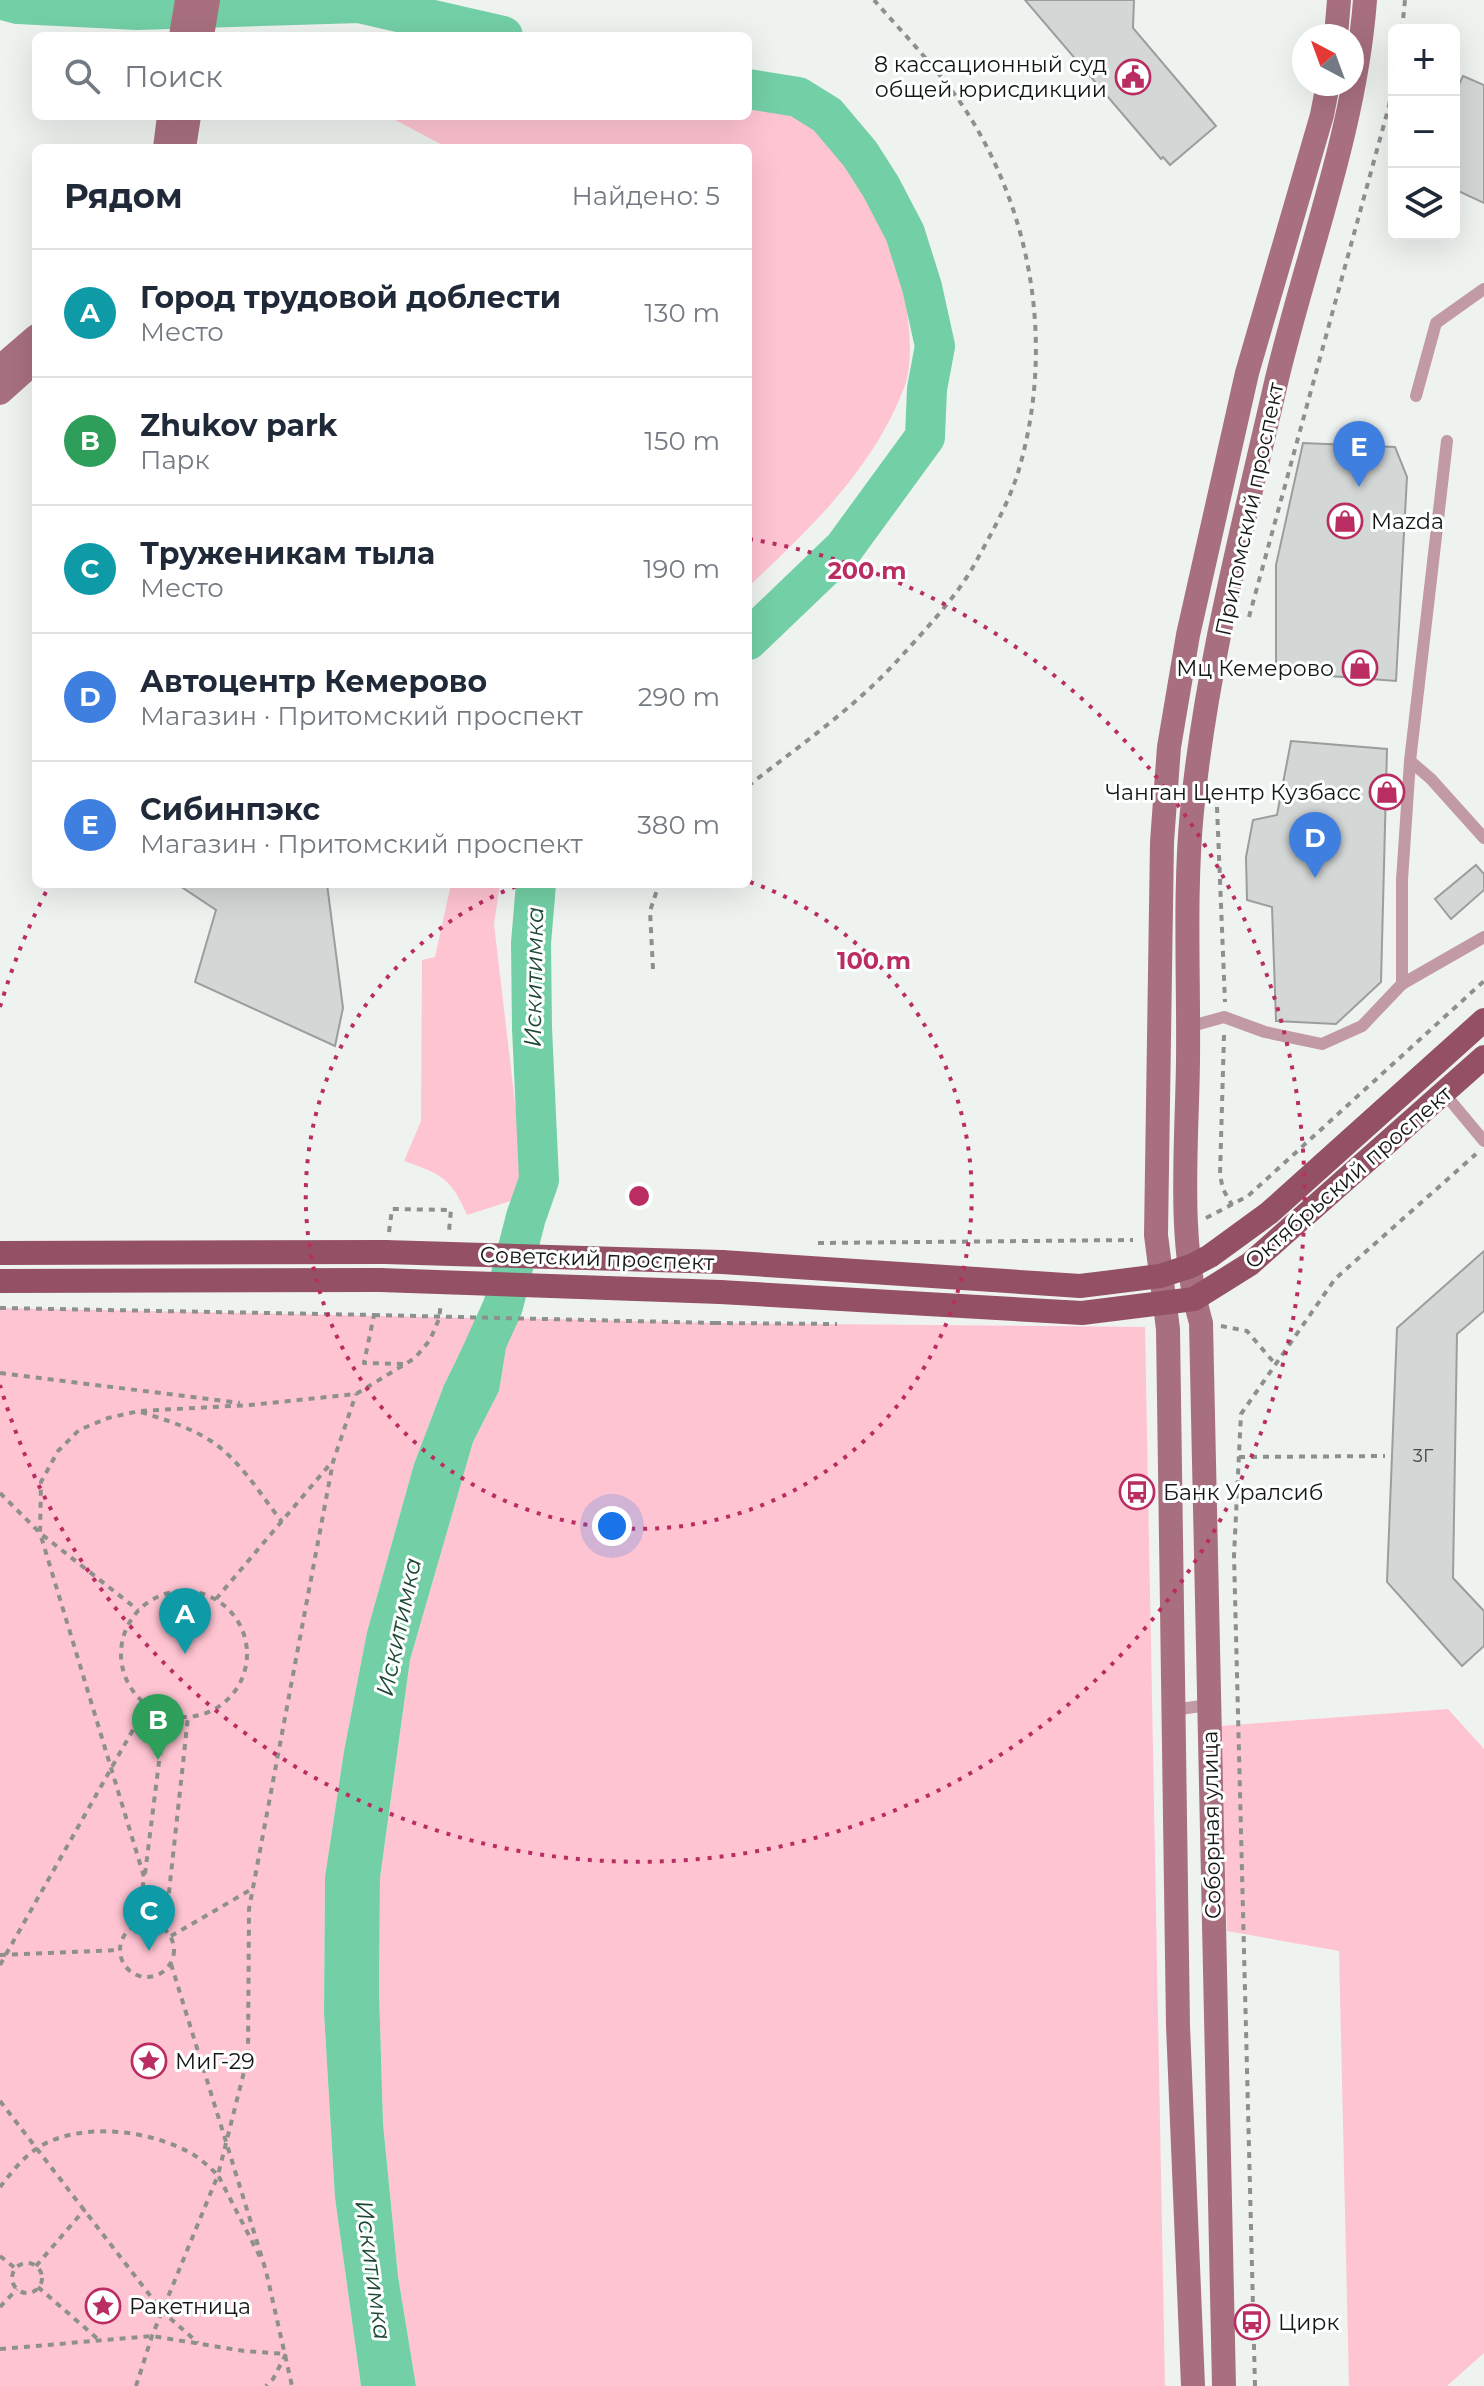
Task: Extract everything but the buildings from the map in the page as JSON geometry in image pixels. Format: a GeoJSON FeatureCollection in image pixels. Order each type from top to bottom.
{"type":"FeatureCollection","features":[{"type":"Feature","properties":{"kind":"main road"},"geometry":{"type":"LineString","coordinates":[[182,32],[187,0]]}},
{"type":"Feature","properties":{"kind":"main road"},"geometry":{"type":"LineString","coordinates":[[203,32],[208,0]]}},
{"type":"Feature","properties":{"kind":"main road"},"geometry":{"type":"LineString","coordinates":[[1337,24],[1339,0]]}},
{"type":"Feature","properties":{"kind":"main road","name":"Притомский проспект"},"geometry":{"type":"LineString","coordinates":[[1191,1266],[1187,1225],[1192,816],[1215,661],[1276,383],[1343,138],[1357,67],[1365,0]]}},
{"type":"Feature","properties":{"kind":"main road","name":"Притомский проспект"},"geometry":{"type":"LineString","coordinates":[[1163,1303],[1156,1235],[1163,797],[1188,635],[1247,373],[1326,96]]}},
{"type":"Feature","properties":{"kind":"main road"},"geometry":{"type":"LineString","coordinates":[[0,367],[32,339]]}},
{"type":"Feature","properties":{"kind":"main road"},"geometry":{"type":"LineString","coordinates":[[0,393],[32,365]]}},
{"type":"Feature","properties":{"kind":"main road","name":"Октябрьский проспект"},"geometry":{"type":"LineString","coordinates":[[1191,1266],[1210,1256],[1269,1213],[1484,1020]]}},
{"type":"Feature","properties":{"kind":"main road","name":"Октябрьский проспект"},"geometry":{"type":"LineString","coordinates":[[1163,1303],[1194,1299],[1250,1264],[1484,1057]]}},
{"type":"Feature","properties":{"kind":"main road","name":"Советский проспект"},"geometry":{"type":"LineString","coordinates":[[0,1253],[387,1243],[1080,1286],[1160,1276],[1191,1266]]}},
{"type":"Feature","properties":{"kind":"main road","name":"Соборная улица"},"geometry":{"type":"LineString","coordinates":[[1191,1266],[1194,1299],[1201,1323],[1224,2386]]}},
{"type":"Feature","properties":{"kind":"main road","name":"Советский проспект"},"geometry":{"type":"LineString","coordinates":[[0,1281],[380,1280],[720,1292],[1082,1313],[1163,1303]]}},
{"type":"Feature","properties":{"kind":"main road","name":"Соборная улица"},"geometry":{"type":"LineString","coordinates":[[1163,1303],[1168,1329],[1178,2026],[1193,2386]]}},
{"type":"Feature","properties":{"kind":"lane"},"geometry":{"type":"LineString","coordinates":[[1416,396],[1436,323],[1484,289]]}},
{"type":"Feature","properties":{"kind":"lane"},"geometry":{"type":"LineString","coordinates":[[1402,984],[1402,880],[1410,761],[1447,441]]}},
{"type":"Feature","properties":{"kind":"lane"},"geometry":{"type":"LineString","coordinates":[[1410,761],[1431,779],[1484,838]]}},
{"type":"Feature","properties":{"kind":"lane"},"geometry":{"type":"LineString","coordinates":[[1188,1027],[1224,1017],[1265,1032],[1322,1044],[1362,1026],[1402,984],[1484,937]]}},
{"type":"Feature","properties":{"kind":"lane"},"geometry":{"type":"LineString","coordinates":[[1444,1093],[1484,1144]]}},
{"type":"Feature","properties":{"kind":"lane"},"geometry":{"type":"LineString","coordinates":[[1173,1710],[1208,1705]]}},
{"type":"Feature","properties":{"kind":"path"},"geometry":{"type":"LineString","coordinates":[[752,783],[863,695],[896,662],[971,570],[1021,464],[1034,399],[1037,338],[1030,277],[1018,225],[997,164],[972,120],[940,76],[874,0]]}},
{"type":"Feature","properties":{"kind":"path"},"geometry":{"type":"LineString","coordinates":[[1403,24],[1405,0]]}},
{"type":"Feature","properties":{"kind":"path"},"geometry":{"type":"LineString","coordinates":[[1245,629],[1391,96]]}},
{"type":"Feature","properties":{"kind":"path"},"geometry":{"type":"LineString","coordinates":[[1217,794],[1226,986],[1220,1175],[1223,1189],[1232,1205]]}},
{"type":"Feature","properties":{"kind":"path"},"geometry":{"type":"LineString","coordinates":[[653,969],[650,911],[658,888]]}},
{"type":"Feature","properties":{"kind":"path"},"geometry":{"type":"LineString","coordinates":[[1187,1225],[1248,1196],[1484,981]]}},
{"type":"Feature","properties":{"kind":"path"},"geometry":{"type":"LineString","coordinates":[[1255,2386],[1234,1555],[1241,1414],[1335,1279],[1484,1144]]}},
{"type":"Feature","properties":{"kind":"path"},"geometry":{"type":"LineString","coordinates":[[387,1243],[392,1209],[451,1210],[448,1241]]}},
{"type":"Feature","properties":{"kind":"path"},"geometry":{"type":"LineString","coordinates":[[813,1243],[1141,1240],[1156,1235]]}},
{"type":"Feature","properties":{"kind":"path"},"geometry":{"type":"LineString","coordinates":[[144,1877],[40,1533],[41,1482],[58,1451],[79,1430],[108,1418],[139,1411],[250,1405],[356,1394],[409,1364],[430,1340],[439,1319],[441,1303]]}},
{"type":"Feature","properties":{"kind":"path"},"geometry":{"type":"LineString","coordinates":[[0,1308],[715,1323]]}},
{"type":"Feature","properties":{"kind":"path"},"geometry":{"type":"LineString","coordinates":[[374,1315],[364,1363],[409,1364]]}},
{"type":"Feature","properties":{"kind":"path"},"geometry":{"type":"LineString","coordinates":[[0,1373],[250,1405]]}},
{"type":"Feature","properties":{"kind":"path"},"geometry":{"type":"LineString","coordinates":[[136,2386],[152,2336],[218,2175],[248,2056],[249,1909],[333,1462],[356,1394]]}},
{"type":"Feature","properties":{"kind":"path"},"geometry":{"type":"LineString","coordinates":[[139,1411],[183,1426],[214,1443],[239,1467],[282,1522]]}},
{"type":"Feature","properties":{"kind":"path"},"geometry":{"type":"LineString","coordinates":[[1239,1457],[1385,1456]]}},
{"type":"Feature","properties":{"kind":"path"},"geometry":{"type":"LineString","coordinates":[[216,1599],[333,1462]]}},
{"type":"Feature","properties":{"kind":"path"},"geometry":{"type":"LineString","coordinates":[[0,1493],[40,1533],[138,1611]]}},
{"type":"Feature","properties":{"kind":"path"},"geometry":{"type":"LineString","coordinates":[[175,1591],[203,1593],[216,1599],[228,1608],[243,1631],[247,1645],[245,1673],[230,1697],[207,1713],[188,1717],[165,1714],[147,1705],[132,1689],[122,1663],[124,1635],[138,1611],[149,1601],[175,1591]]}},
{"type":"Feature","properties":{"kind":"path"},"geometry":{"type":"LineString","coordinates":[[0,1965],[147,1705]]}},
{"type":"Feature","properties":{"kind":"path"},"geometry":{"type":"LineString","coordinates":[[138,1924],[165,1714]]}},
{"type":"Feature","properties":{"kind":"path"},"geometry":{"type":"LineString","coordinates":[[165,1929],[188,1717]]}},
{"type":"Feature","properties":{"kind":"path"},"geometry":{"type":"LineString","coordinates":[[171,1936],[253,1889]]}},
{"type":"Feature","properties":{"kind":"path"},"geometry":{"type":"LineString","coordinates":[[138,1924],[157,1924],[165,1929],[171,1936],[175,1955],[171,1964],[157,1976],[138,1976],[124,1964],[120,1950],[124,1936],[138,1924]]}},
{"type":"Feature","properties":{"kind":"path"},"geometry":{"type":"LineString","coordinates":[[3,1955],[120,1950]]}},
{"type":"Feature","properties":{"kind":"path"},"geometry":{"type":"LineString","coordinates":[[171,1964],[266,2271],[292,2386]]}},
{"type":"Feature","properties":{"kind":"path"},"geometry":{"type":"LineString","coordinates":[[0,2101],[162,2311],[198,2343]]}},
{"type":"Feature","properties":{"kind":"path"},"geometry":{"type":"LineString","coordinates":[[0,2187],[38,2147],[71,2133],[127,2132],[158,2140],[193,2155],[218,2175],[266,2271]]}},
{"type":"Feature","properties":{"kind":"path"},"geometry":{"type":"LineString","coordinates":[[36,2266],[85,2209]]}},
{"type":"Feature","properties":{"kind":"path"},"geometry":{"type":"LineString","coordinates":[[0,2256],[15,2268]]}},
{"type":"Feature","properties":{"kind":"path"},"geometry":{"type":"LineString","coordinates":[[25,2263],[36,2266],[41,2277],[38,2287],[28,2293],[17,2289],[12,2279],[15,2268],[25,2263]]}},
{"type":"Feature","properties":{"kind":"path"},"geometry":{"type":"LineString","coordinates":[[38,2287],[99,2340]]}},
{"type":"Feature","properties":{"kind":"path"},"geometry":{"type":"LineString","coordinates":[[0,2307],[17,2289]]}},
{"type":"Feature","properties":{"kind":"path"},"geometry":{"type":"LineString","coordinates":[[0,2349],[152,2336],[286,2354]]}},
{"type":"Feature","properties":{"kind":"path"},"geometry":{"type":"LineString","coordinates":[[268,2386],[286,2354]]}},
{"type":"Feature","properties":{"kind":"shaded area"},"geometry":{"type":"Polygon","coordinates":[[[752,86],[777,87],[786,92],[831,131],[856,161],[868,182],[890,239],[910,336],[904,388],[875,445],[838,496],[752,583],[752,144],[440,144],[396,120],[752,120],[752,86]]]}},
{"type":"Feature","properties":{"kind":"shaded area"},"geometry":{"type":"Polygon","coordinates":[[[450,888],[499,888],[494,924],[526,1196],[467,1215],[456,1193],[443,1179],[404,1161],[421,1121],[422,960],[435,957],[450,888]]]}},
{"type":"Feature","properties":{"kind":"shaded area"},"geometry":{"type":"Polygon","coordinates":[[[0,1308],[477,1318],[444,1385],[414,1464],[367,1632],[344,1751],[325,1877],[324,2013],[335,2198],[361,2386],[0,2386],[0,1308]]]}},
{"type":"Feature","properties":{"kind":"shaded area"},"geometry":{"type":"Polygon","coordinates":[[[511,1318],[1145,1327],[1165,2386],[416,2386],[398,2276],[383,2123],[380,1878],[410,1660],[473,1442],[499,1391],[511,1318]]]}},
{"type":"Feature","properties":{"kind":"shaded area"},"geometry":{"type":"Polygon","coordinates":[[[1448,1709],[1484,1749],[1484,2353],[1447,2386],[1349,2386],[1339,1951],[1227,1931],[1220,1726],[1448,1709]]]}},
{"type":"Feature","properties":{"kind":"water"},"geometry":{"type":"Polygon","coordinates":[[[477,1318],[511,1318],[499,1391],[473,1442],[410,1660],[380,1878],[383,2123],[398,2276],[416,2386],[361,2386],[335,2198],[324,2013],[325,1877],[344,1751],[367,1632],[414,1464],[444,1385],[477,1318]]]}},
{"type":"Feature","properties":{"kind":"waterway","name":"Искитимка"},"geometry":{"type":"LineString","coordinates":[[2,0],[18,4],[137,10],[359,3],[486,32]]}},
{"type":"Feature","properties":{"kind":"waterway","name":"Искитимка"},"geometry":{"type":"LineString","coordinates":[[752,90],[798,97],[827,115],[860,154],[905,233],[922,287],[935,346],[927,389],[925,437],[844,548],[752,636]]}},
{"type":"Feature","properties":{"kind":"waterway","name":"Искитимка"},"geometry":{"type":"LineString","coordinates":[[475,1368],[503,1306],[539,1180],[531,943],[536,888]]}},
{"type":"Feature","properties":{"kind":"place","name":"8 кассационный суд общей юрисдикции"},"geometry":{"type":"Point","coordinates":[1133,77]}},
{"type":"Feature","properties":{"kind":"place","name":"Сибинпэкс"},"geometry":{"type":"Point","coordinates":[1359,487]}},
{"type":"Feature","properties":{"kind":"place","name":"Mazda"},"geometry":{"type":"Point","coordinates":[1345,521]}},
{"type":"Feature","properties":{"kind":"place","name":"Мц Кемерово"},"geometry":{"type":"Point","coordinates":[1360,668]}},
{"type":"Feature","properties":{"kind":"place","name":"Чанган Центр Кузбасс"},"geometry":{"type":"Point","coordinates":[1387,792]}},
{"type":"Feature","properties":{"kind":"place","name":"Автоцентр Кемерово"},"geometry":{"type":"Point","coordinates":[1315,878]}},
{"type":"Feature","properties":{"kind":"place","name":"Банк Уралсиб"},"geometry":{"type":"Point","coordinates":[1137,1492]}},
{"type":"Feature","properties":{"kind":"place","name":"Город трудовой доблести"},"geometry":{"type":"Point","coordinates":[185,1654]}},
{"type":"Feature","properties":{"kind":"place","name":"Zhukov park"},"geometry":{"type":"Point","coordinates":[158,1760]}},
{"type":"Feature","properties":{"kind":"place","name":"Труженикам тыла"},"geometry":{"type":"Point","coordinates":[149,1951]}},
{"type":"Feature","properties":{"kind":"place","name":"МиГ-29"},"geometry":{"type":"Point","coordinates":[149,2061]}},
{"type":"Feature","properties":{"kind":"place","name":"Ракетница"},"geometry":{"type":"Point","coordinates":[103,2306]}},
{"type":"Feature","properties":{"kind":"place","name":"Цирк"},"geometry":{"type":"Point","coordinates":[1252,2322]}}]}
